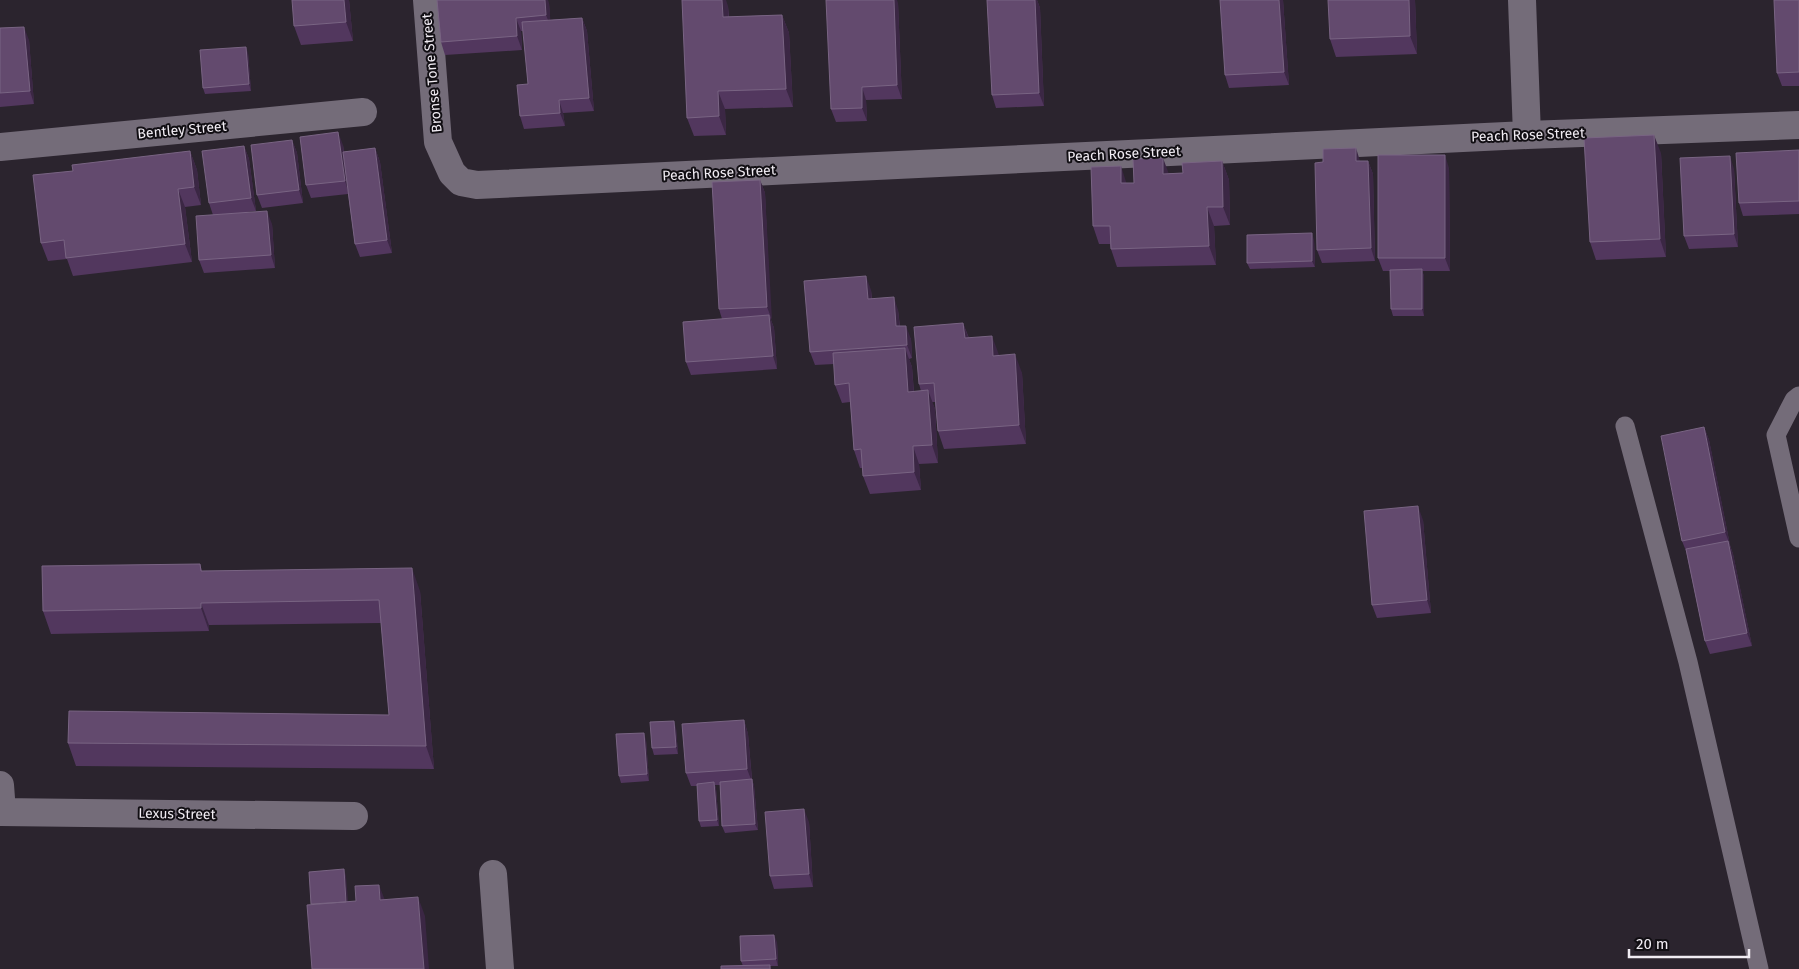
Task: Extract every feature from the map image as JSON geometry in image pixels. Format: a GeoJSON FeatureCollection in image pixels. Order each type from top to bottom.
{"type":"FeatureCollection","features":[{"type":"Feature","properties":{"kind":"street","name":"Bronse Tone Street"},"geometry":{"type":"LineString","coordinates":[[426,0],[438,142],[452,173]]}},
{"type":"Feature","properties":{"kind":"street"},"geometry":{"type":"LineString","coordinates":[[1522,0],[1527,135]]}},
{"type":"Feature","properties":{"kind":"street","name":"Bentley Street"},"geometry":{"type":"LineString","coordinates":[[0,147],[363,112]]}},
{"type":"Feature","properties":{"kind":"street","name":"Peach Rose Street"},"geometry":{"type":"LineString","coordinates":[[452,173],[461,182],[477,185],[1527,135],[1799,125]]}},
{"type":"Feature","properties":{"kind":"street"},"geometry":{"type":"LineString","coordinates":[[0,785],[1,812]]}},
{"type":"Feature","properties":{"kind":"street","name":"Lexus Street"},"geometry":{"type":"LineString","coordinates":[[1,812],[354,816]]}},
{"type":"Feature","properties":{"kind":"street"},"geometry":{"type":"LineString","coordinates":[[494,874],[500,969]]}},
{"type":"Feature","properties":{"kind":"lane"},"geometry":{"type":"LineString","coordinates":[[1799,396],[1794,400],[1776,435],[1799,538]]}},
{"type":"Feature","properties":{"kind":"lane"},"geometry":{"type":"LineString","coordinates":[[1625,426],[1688,662],[1759,969]]}},
{"type":"Feature","properties":{"kind":"building"},"geometry":{"type":"Polygon","coordinates":[[[292,0],[344,0],[346,22],[294,26],[292,0]]]}},
{"type":"Feature","properties":{"kind":"building"},"geometry":{"type":"Polygon","coordinates":[[[437,0],[545,0],[546,15],[516,18],[517,36],[441,42],[437,0]]]}},
{"type":"Feature","properties":{"kind":"building"},"geometry":{"type":"Polygon","coordinates":[[[682,0],[722,0],[723,17],[782,15],[786,89],[718,91],[719,116],[687,118],[682,0]]]}},
{"type":"Feature","properties":{"kind":"building"},"geometry":{"type":"Polygon","coordinates":[[[826,0],[894,0],[897,85],[862,87],[862,108],[831,109],[826,0]]]}},
{"type":"Feature","properties":{"kind":"building"},"geometry":{"type":"Polygon","coordinates":[[[987,0],[1035,0],[1039,93],[992,95],[987,0]]]}},
{"type":"Feature","properties":{"kind":"building"},"geometry":{"type":"Polygon","coordinates":[[[1220,0],[1279,0],[1284,72],[1225,75],[1220,0]]]}},
{"type":"Feature","properties":{"kind":"building"},"geometry":{"type":"Polygon","coordinates":[[[1328,0],[1409,0],[1410,36],[1330,39],[1328,0]]]}},
{"type":"Feature","properties":{"kind":"building"},"geometry":{"type":"Polygon","coordinates":[[[1774,0],[1799,0],[1799,72],[1777,73],[1774,0]]]}},
{"type":"Feature","properties":{"kind":"building"},"geometry":{"type":"Polygon","coordinates":[[[582,18],[589,98],[559,100],[560,113],[520,116],[517,85],[528,84],[522,22],[582,18]]]}},
{"type":"Feature","properties":{"kind":"building"},"geometry":{"type":"Polygon","coordinates":[[[24,27],[30,91],[0,93],[0,28],[24,27]]]}},
{"type":"Feature","properties":{"kind":"building"},"geometry":{"type":"Polygon","coordinates":[[[246,47],[249,84],[203,88],[200,50],[246,47]]]}},
{"type":"Feature","properties":{"kind":"building"},"geometry":{"type":"Polygon","coordinates":[[[338,132],[345,181],[306,185],[300,137],[338,132]]]}},
{"type":"Feature","properties":{"kind":"building"},"geometry":{"type":"Polygon","coordinates":[[[1654,135],[1660,239],[1590,242],[1584,138],[1654,135]]]}},
{"type":"Feature","properties":{"kind":"building"},"geometry":{"type":"Polygon","coordinates":[[[292,140],[299,190],[257,195],[251,145],[292,140]]]}},
{"type":"Feature","properties":{"kind":"building"},"geometry":{"type":"Polygon","coordinates":[[[244,146],[251,198],[209,203],[202,151],[244,146]]]}},
{"type":"Feature","properties":{"kind":"building"},"geometry":{"type":"Polygon","coordinates":[[[375,148],[387,240],[355,244],[343,152],[375,148]]]}},
{"type":"Feature","properties":{"kind":"building"},"geometry":{"type":"Polygon","coordinates":[[[1356,148],[1356,161],[1368,161],[1371,248],[1317,250],[1315,163],[1323,162],[1323,149],[1356,148]]]}},
{"type":"Feature","properties":{"kind":"building"},"geometry":{"type":"Polygon","coordinates":[[[1799,150],[1799,201],[1739,203],[1736,153],[1799,150]]]}},
{"type":"Feature","properties":{"kind":"building"},"geometry":{"type":"Polygon","coordinates":[[[190,151],[194,187],[178,189],[185,244],[66,258],[64,240],[41,243],[33,175],[73,171],[72,165],[190,151]]]}},
{"type":"Feature","properties":{"kind":"building"},"geometry":{"type":"Polygon","coordinates":[[[1378,155],[1445,155],[1445,258],[1378,258],[1378,155]]]}},
{"type":"Feature","properties":{"kind":"building"},"geometry":{"type":"Polygon","coordinates":[[[1730,156],[1734,234],[1684,236],[1680,158],[1730,156]]]}},
{"type":"Feature","properties":{"kind":"building"},"geometry":{"type":"Polygon","coordinates":[[[1163,158],[1163,174],[1183,173],[1182,163],[1222,161],[1223,207],[1207,207],[1209,246],[1111,249],[1110,226],[1093,226],[1091,167],[1121,166],[1121,183],[1134,183],[1133,159],[1163,158]]]}},
{"type":"Feature","properties":{"kind":"building"},"geometry":{"type":"Polygon","coordinates":[[[760,180],[767,307],[719,309],[712,182],[760,180]]]}},
{"type":"Feature","properties":{"kind":"building"},"geometry":{"type":"Polygon","coordinates":[[[267,211],[271,255],[199,260],[196,216],[267,211]]]}},
{"type":"Feature","properties":{"kind":"building"},"geometry":{"type":"Polygon","coordinates":[[[1312,233],[1312,261],[1247,263],[1247,235],[1312,233]]]}},
{"type":"Feature","properties":{"kind":"building"},"geometry":{"type":"Polygon","coordinates":[[[1422,269],[1422,309],[1391,309],[1390,270],[1422,269]]]}},
{"type":"Feature","properties":{"kind":"building"},"geometry":{"type":"Polygon","coordinates":[[[866,276],[868,299],[894,297],[896,326],[906,326],[907,345],[810,352],[804,281],[866,276]]]}},
{"type":"Feature","properties":{"kind":"building"},"geometry":{"type":"Polygon","coordinates":[[[769,315],[773,356],[686,362],[683,322],[769,315]]]}},
{"type":"Feature","properties":{"kind":"building"},"geometry":{"type":"Polygon","coordinates":[[[963,323],[965,338],[992,336],[993,356],[1015,354],[1019,425],[938,431],[934,383],[919,384],[914,327],[963,323]]]}},
{"type":"Feature","properties":{"kind":"building"},"geometry":{"type":"Polygon","coordinates":[[[905,348],[908,392],[928,390],[932,445],[913,446],[914,472],[863,476],[861,449],[854,450],[849,383],[835,385],[833,353],[905,348]]]}},
{"type":"Feature","properties":{"kind":"building"},"geometry":{"type":"Polygon","coordinates":[[[1704,427],[1725,532],[1682,541],[1661,436],[1704,427]]]}},
{"type":"Feature","properties":{"kind":"building"},"geometry":{"type":"Polygon","coordinates":[[[1418,506],[1427,600],[1372,605],[1364,511],[1418,506]]]}},
{"type":"Feature","properties":{"kind":"building"},"geometry":{"type":"Polygon","coordinates":[[[1728,541],[1747,633],[1705,641],[1686,549],[1728,541]]]}},
{"type":"Feature","properties":{"kind":"building"},"geometry":{"type":"Polygon","coordinates":[[[200,564],[201,571],[412,568],[426,746],[68,743],[69,711],[389,715],[379,600],[201,603],[201,608],[43,611],[42,566],[200,564]]]}},
{"type":"Feature","properties":{"kind":"building"},"geometry":{"type":"Polygon","coordinates":[[[744,720],[747,769],[686,773],[682,724],[744,720]]]}},
{"type":"Feature","properties":{"kind":"building"},"geometry":{"type":"Polygon","coordinates":[[[674,721],[676,747],[652,748],[650,722],[674,721]]]}},
{"type":"Feature","properties":{"kind":"building"},"geometry":{"type":"Polygon","coordinates":[[[644,733],[647,774],[619,776],[616,734],[644,733]]]}},
{"type":"Feature","properties":{"kind":"building"},"geometry":{"type":"Polygon","coordinates":[[[752,779],[755,824],[722,826],[720,782],[752,779]]]}},
{"type":"Feature","properties":{"kind":"building"},"geometry":{"type":"Polygon","coordinates":[[[714,782],[717,820],[699,821],[697,784],[714,782]]]}},
{"type":"Feature","properties":{"kind":"building"},"geometry":{"type":"Polygon","coordinates":[[[804,809],[809,874],[770,876],[765,812],[804,809]]]}},
{"type":"Feature","properties":{"kind":"building"},"geometry":{"type":"Polygon","coordinates":[[[344,869],[346,902],[311,904],[309,872],[344,869]]]}},
{"type":"Feature","properties":{"kind":"building"},"geometry":{"type":"Polygon","coordinates":[[[379,885],[380,900],[418,897],[424,969],[312,969],[307,905],[356,901],[355,886],[379,885]]]}},
{"type":"Feature","properties":{"kind":"building"},"geometry":{"type":"Polygon","coordinates":[[[774,935],[776,959],[741,961],[740,936],[774,935]]]}},
{"type":"Feature","properties":{"kind":"building"},"geometry":{"type":"Polygon","coordinates":[[[770,965],[770,969],[721,969],[721,966],[770,965]]]}}]}
